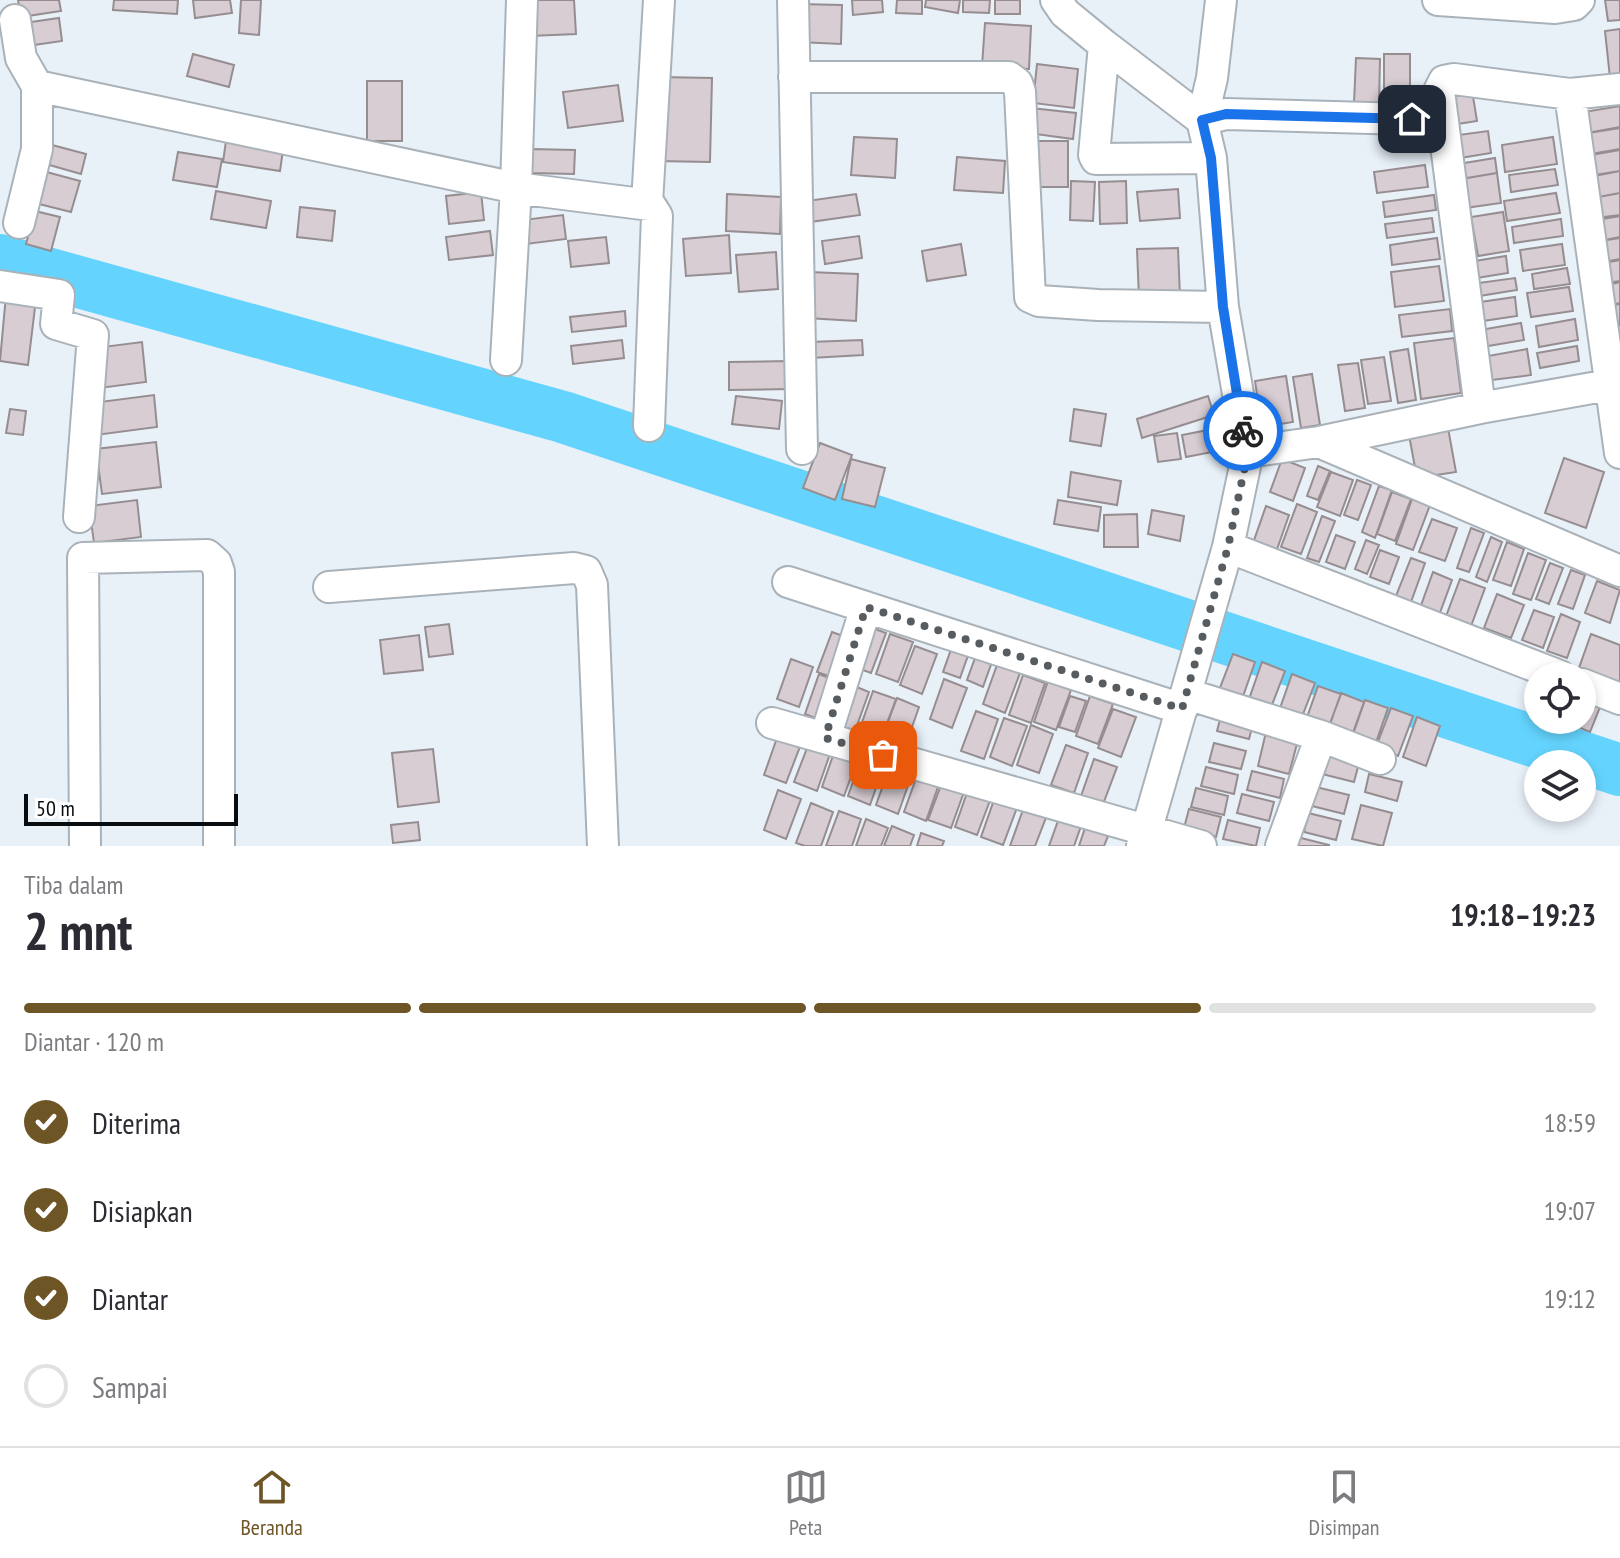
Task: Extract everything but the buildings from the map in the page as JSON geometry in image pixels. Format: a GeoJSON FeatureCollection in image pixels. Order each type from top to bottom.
{"type":"FeatureCollection","features":[{"type":"Feature","properties":{"kind":"street"},"geometry":{"type":"LineString","coordinates":[[506,360],[522,0]]}},
{"type":"Feature","properties":{"kind":"street"},"geometry":{"type":"LineString","coordinates":[[647,203],[659,0]]}},
{"type":"Feature","properties":{"kind":"street"},"geometry":{"type":"LineString","coordinates":[[793,0],[802,449]]}},
{"type":"Feature","properties":{"kind":"street"},"geometry":{"type":"LineString","coordinates":[[1056,0],[1065,13],[1202,120]]}},
{"type":"Feature","properties":{"kind":"street"},"geometry":{"type":"LineString","coordinates":[[1144,838],[1228,547],[1248,452],[1223,307],[1211,158],[1202,120],[1212,78],[1221,0]]}},
{"type":"Feature","properties":{"kind":"street"},"geometry":{"type":"LineString","coordinates":[[1438,0],[1555,8],[1574,5],[1579,0]]}},
{"type":"Feature","properties":{"kind":"street"},"geometry":{"type":"LineString","coordinates":[[9,16],[21,58],[37,86],[37,149],[19,223]]}},
{"type":"Feature","properties":{"kind":"street"},"geometry":{"type":"LineString","coordinates":[[1104,45],[1096,159],[1211,158]]}},
{"type":"Feature","properties":{"kind":"street"},"geometry":{"type":"LineString","coordinates":[[794,77],[1009,77],[1017,83],[1020,92],[1030,297],[1039,301],[1098,305],[1223,307]]}},
{"type":"Feature","properties":{"kind":"street"},"geometry":{"type":"LineString","coordinates":[[1480,408],[1439,91],[1444,81],[1454,79],[1570,94],[1620,89]]}},
{"type":"Feature","properties":{"kind":"street"},"geometry":{"type":"LineString","coordinates":[[37,86],[516,188],[647,203],[654,208],[657,216],[649,426]]}},
{"type":"Feature","properties":{"kind":"street"},"geometry":{"type":"LineString","coordinates":[[1570,94],[1615,384],[1620,453]]}},
{"type":"Feature","properties":{"kind":"street"},"geometry":{"type":"LineString","coordinates":[[1202,120],[1226,114],[1443,120]]}},
{"type":"Feature","properties":{"kind":"street"},"geometry":{"type":"LineString","coordinates":[[0,286],[59,295],[56,324],[93,335],[79,517]]}},
{"type":"Feature","properties":{"kind":"street"},"geometry":{"type":"LineString","coordinates":[[1248,452],[1319,442],[1480,408],[1615,384]]}},
{"type":"Feature","properties":{"kind":"street"},"geometry":{"type":"LineString","coordinates":[[1319,442],[1620,571]]}},
{"type":"Feature","properties":{"kind":"street"},"geometry":{"type":"LineString","coordinates":[[1228,547],[1524,662]]}},
{"type":"Feature","properties":{"kind":"street"},"geometry":{"type":"LineString","coordinates":[[85,846],[83,558],[207,555],[216,563],[219,572],[219,846]]}},
{"type":"Feature","properties":{"kind":"street"},"geometry":{"type":"LineString","coordinates":[[329,587],[574,568],[586,571],[592,585],[603,846]]}},
{"type":"Feature","properties":{"kind":"street"},"geometry":{"type":"LineString","coordinates":[[788,582],[1184,701],[1321,736],[1380,759]]}},
{"type":"Feature","properties":{"kind":"street"},"geometry":{"type":"LineString","coordinates":[[825,738],[866,607]]}},
{"type":"Feature","properties":{"kind":"street"},"geometry":{"type":"LineString","coordinates":[[1596,690],[1620,699]]}},
{"type":"Feature","properties":{"kind":"street"},"geometry":{"type":"LineString","coordinates":[[772,723],[1144,838],[1201,846]]}},
{"type":"Feature","properties":{"kind":"street"},"geometry":{"type":"LineString","coordinates":[[1281,846],[1321,736]]}},
{"type":"Feature","properties":{"kind":"waterway"},"geometry":{"type":"LineString","coordinates":[[0,260],[563,417],[1620,770]]}},
{"type":"Feature","properties":{"kind":"way so far"},"geometry":{"type":"LineString","coordinates":[[883,755],[825,738],[866,607],[1182,709],[1228,547],[1248,452],[1243,431]]}},
{"type":"Feature","properties":{"kind":"route"},"geometry":{"type":"LineString","coordinates":[[1243,431],[1223,307],[1211,158],[1202,120],[1226,114],[1412,119]]}}]}
